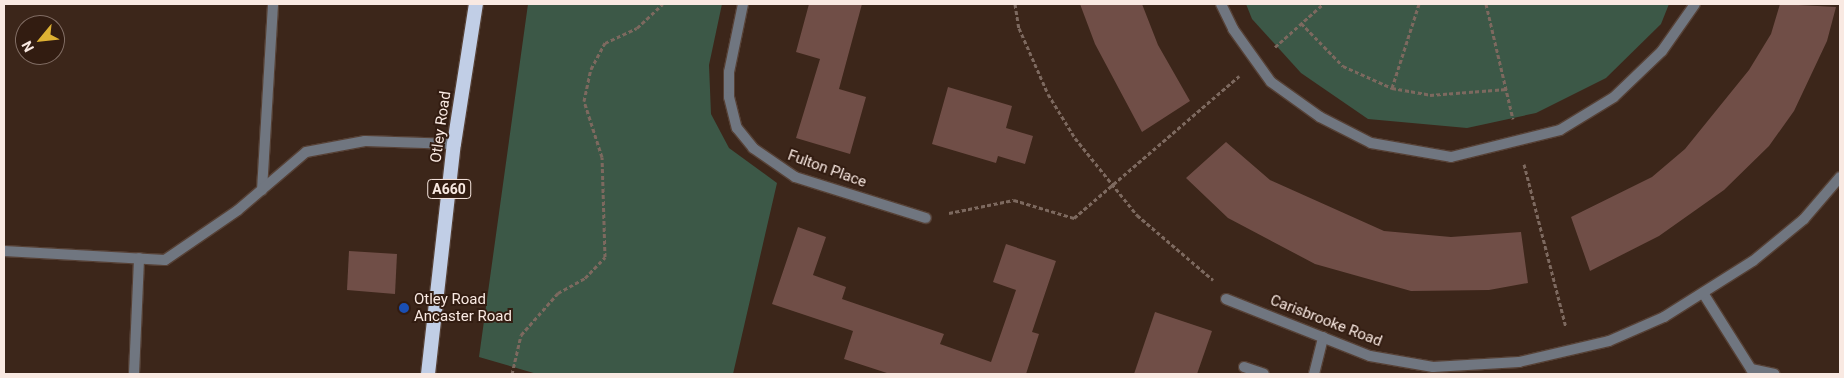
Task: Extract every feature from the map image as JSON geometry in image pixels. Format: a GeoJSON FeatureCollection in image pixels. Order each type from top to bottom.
{"type":"FeatureCollection","features":[{"type":"Feature","properties":{"kind":"highway","name":"Otley Road"},"geometry":{"type":"LineString","coordinates":[[428,374],[454,144],[476,4]]}},
{"type":"Feature","properties":{"kind":"street"},"geometry":{"type":"LineString","coordinates":[[262,190],[273,4]]}},
{"type":"Feature","properties":{"kind":"street","name":"Fulton Place"},"geometry":{"type":"LineString","coordinates":[[743,4],[728,72],[729,97],[737,128],[753,148],[796,177],[926,218]]}},
{"type":"Feature","properties":{"kind":"street"},"geometry":{"type":"LineString","coordinates":[[1221,4],[1256,61],[1272,82],[1320,117],[1371,143],[1451,158],[1519,143],[1560,130],[1614,97],[1662,51],[1696,4]]}},
{"type":"Feature","properties":{"kind":"street"},"geometry":{"type":"LineString","coordinates":[[4,251],[166,260],[262,190],[306,152],[365,141],[454,144]]}},
{"type":"Feature","properties":{"kind":"street","name":"Carisbrooke Road"},"geometry":{"type":"LineString","coordinates":[[1226,299],[1370,356],[1433,367],[1519,362],[1609,341],[1703,293],[1753,261],[1797,225],[1840,177]]}},
{"type":"Feature","properties":{"kind":"street"},"geometry":{"type":"LineString","coordinates":[[134,374],[139,258]]}},
{"type":"Feature","properties":{"kind":"street"},"geometry":{"type":"LineString","coordinates":[[1703,293],[1750,372],[1774,374]]}},
{"type":"Feature","properties":{"kind":"street"},"geometry":{"type":"LineString","coordinates":[[1314,374],[1323,337]]}},
{"type":"Feature","properties":{"kind":"street"},"geometry":{"type":"LineString","coordinates":[[1244,367],[1264,374]]}},
{"type":"Feature","properties":{"kind":"path"},"geometry":{"type":"LineString","coordinates":[[512,374],[521,335],[558,293],[585,278],[605,257],[602,158],[584,101],[591,69],[605,42],[636,28],[663,4]]}},
{"type":"Feature","properties":{"kind":"path"},"geometry":{"type":"LineString","coordinates":[[1015,4],[1019,28],[1048,94],[1075,138],[1114,184],[1137,215],[1214,280],[1226,299]]}},
{"type":"Feature","properties":{"kind":"path"},"geometry":{"type":"LineString","coordinates":[[926,218],[1014,200],[1074,218],[1323,4]]}},
{"type":"Feature","properties":{"kind":"path"},"geometry":{"type":"LineString","coordinates":[[1392,88],[1419,4]]}},
{"type":"Feature","properties":{"kind":"path"},"geometry":{"type":"LineString","coordinates":[[1486,4],[1519,143],[1572,350]]}},
{"type":"Feature","properties":{"kind":"path"},"geometry":{"type":"LineString","coordinates":[[1301,23],[1343,66],[1392,88],[1430,95],[1507,89]]}},
{"type":"Feature","properties":{"kind":"green space"},"geometry":{"type":"Polygon","coordinates":[[[528,4],[722,4],[709,65],[711,114],[729,148],[777,183],[733,374],[537,374],[479,357],[528,4]]]}},
{"type":"Feature","properties":{"kind":"green space"},"geometry":{"type":"Polygon","coordinates":[[[1246,4],[1669,4],[1661,24],[1606,78],[1536,113],[1467,128],[1368,119],[1301,73],[1252,19],[1246,4]]]}},
{"type":"Feature","properties":{"kind":"building"},"geometry":{"type":"Polygon","coordinates":[[[809,4],[862,4],[839,89],[866,97],[850,154],[796,138],[820,59],[796,52],[809,4]]]}},
{"type":"Feature","properties":{"kind":"building"},"geometry":{"type":"Polygon","coordinates":[[[1080,4],[1142,4],[1158,45],[1190,101],[1142,132],[1095,44],[1080,4]]]}},
{"type":"Feature","properties":{"kind":"building"},"geometry":{"type":"Polygon","coordinates":[[[1780,4],[1836,7],[1827,41],[1794,111],[1769,146],[1724,190],[1659,236],[1590,271],[1571,217],[1652,177],[1685,149],[1749,70],[1771,34],[1780,4]]]}},
{"type":"Feature","properties":{"kind":"building"},"geometry":{"type":"Polygon","coordinates":[[[948,87],[1012,106],[1006,128],[1033,136],[1025,164],[998,156],[996,163],[932,144],[948,87]]]}},
{"type":"Feature","properties":{"kind":"building"},"geometry":{"type":"Polygon","coordinates":[[[1226,142],[1270,180],[1384,231],[1451,237],[1521,232],[1528,283],[1489,290],[1411,291],[1315,264],[1228,218],[1186,178],[1226,142]]]}},
{"type":"Feature","properties":{"kind":"building"},"geometry":{"type":"Polygon","coordinates":[[[798,227],[826,237],[813,275],[846,287],[842,299],[944,334],[940,344],[991,362],[1016,290],[993,282],[1006,244],[1056,261],[1032,332],[1039,334],[1026,374],[890,374],[844,359],[853,331],[772,304],[798,227]]]}},
{"type":"Feature","properties":{"kind":"building"},"geometry":{"type":"Polygon","coordinates":[[[349,251],[397,254],[395,294],[347,290],[349,251]]]}},
{"type":"Feature","properties":{"kind":"building"},"geometry":{"type":"Polygon","coordinates":[[[1155,312],[1212,331],[1197,374],[1134,374],[1155,312]]]}},
{"type":"Feature","properties":{"kind":"place","name":"Otley Road Ancaster Road"},"geometry":{"type":"Point","coordinates":[404,308]}}]}
